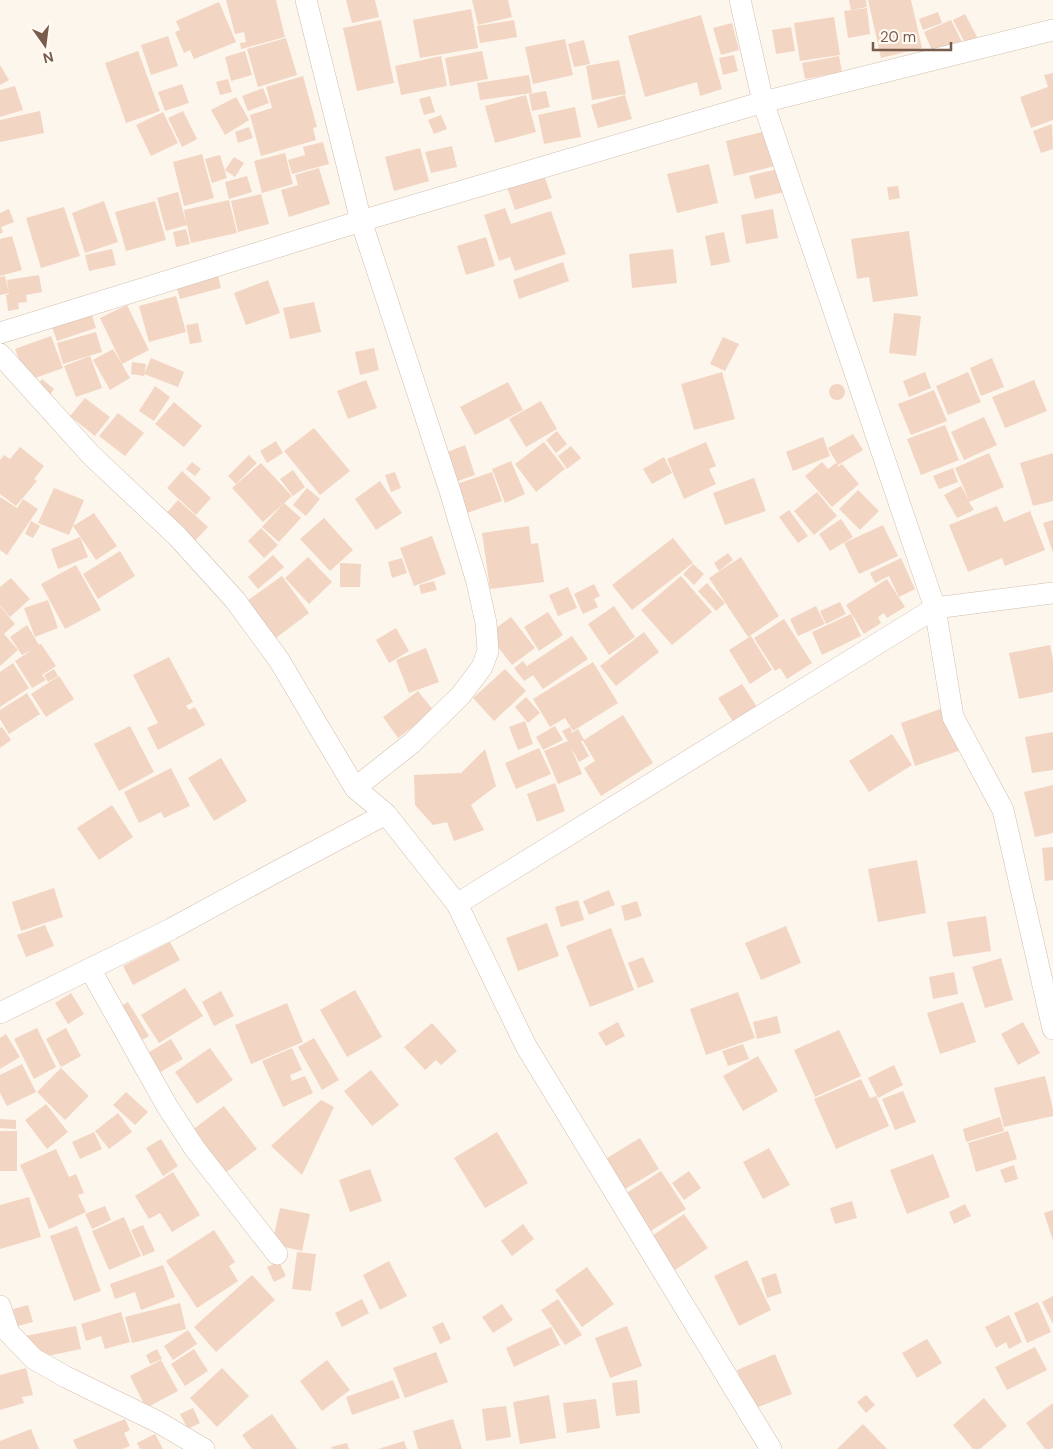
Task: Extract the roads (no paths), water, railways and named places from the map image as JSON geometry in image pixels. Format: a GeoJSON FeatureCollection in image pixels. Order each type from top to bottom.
{"type":"FeatureCollection","features":[{"type":"Feature","properties":{"kind":"street"},"geometry":{"type":"LineString","coordinates":[[306,0],[361,221],[450,491],[474,573],[486,623],[488,651],[482,667],[461,695],[412,743],[355,788]]}},
{"type":"Feature","properties":{"kind":"street"},"geometry":{"type":"LineString","coordinates":[[740,0],[763,102],[935,608],[953,718],[1003,810],[1053,1029]]}},
{"type":"Feature","properties":{"kind":"street"},"geometry":{"type":"LineString","coordinates":[[0,333],[361,221],[763,102],[1053,30]]}},
{"type":"Feature","properties":{"kind":"street"},"geometry":{"type":"LineString","coordinates":[[0,354],[91,455],[177,536],[235,600],[279,660],[355,788],[386,814],[456,904],[526,1046],[771,1449]]}},
{"type":"Feature","properties":{"kind":"street"},"geometry":{"type":"LineString","coordinates":[[456,904],[935,608],[1053,593]]}},
{"type":"Feature","properties":{"kind":"street"},"geometry":{"type":"LineString","coordinates":[[0,1013],[171,930],[386,814]]}},
{"type":"Feature","properties":{"kind":"street"},"geometry":{"type":"LineString","coordinates":[[90,970],[166,1106],[195,1149],[277,1254]]}},
{"type":"Feature","properties":{"kind":"street"},"geometry":{"type":"LineString","coordinates":[[0,1306],[9,1333],[34,1359],[158,1422],[204,1449]]}}]}
